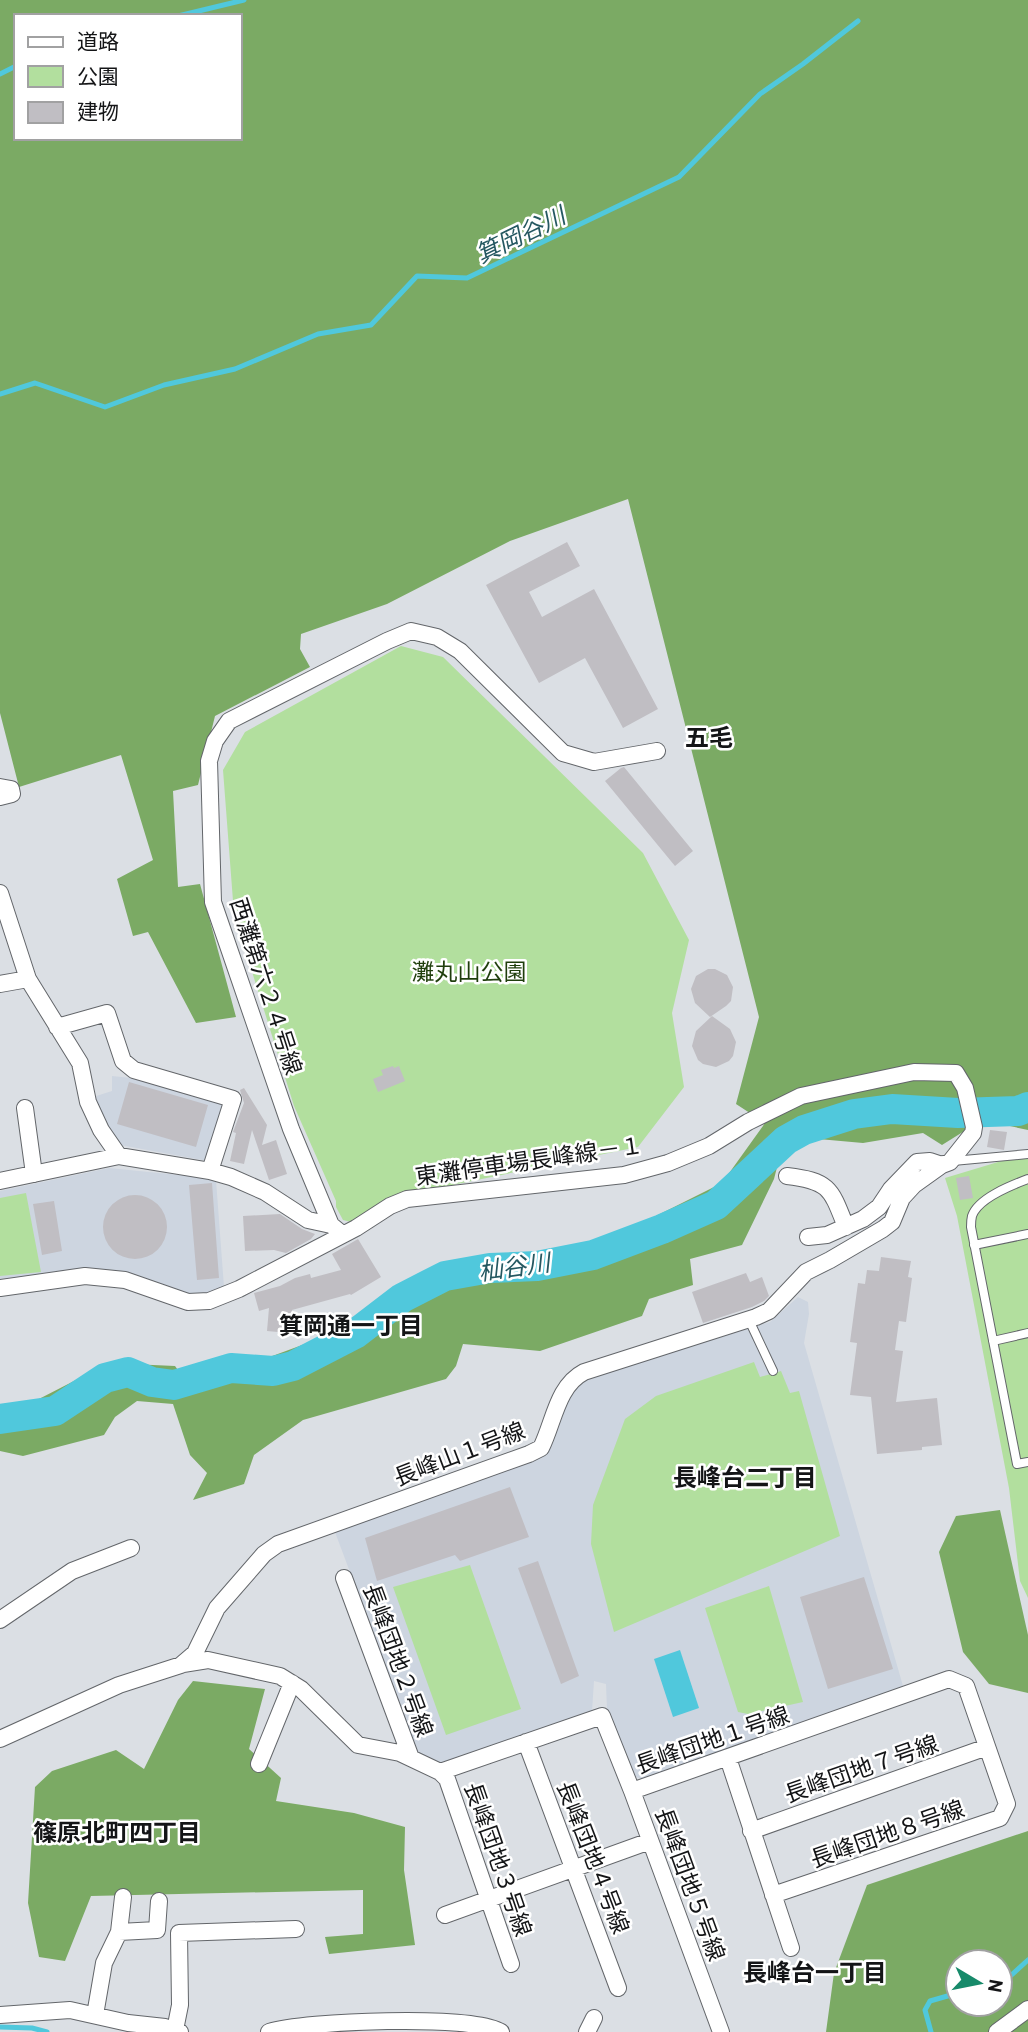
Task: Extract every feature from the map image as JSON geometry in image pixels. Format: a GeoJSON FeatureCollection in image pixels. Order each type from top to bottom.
{"type":"FeatureCollection","features":[{"type":"Feature","properties":{"kind":"street","name":"西灘第六２４号線"},"geometry":{"type":"LineString","coordinates":[[337,1230],[291,1129],[213,902],[209,761],[215,741],[229,721],[411,631],[437,637],[460,651],[563,753],[594,762],[657,751]]}},
{"type":"Feature","properties":{"kind":"street"},"geometry":{"type":"LineString","coordinates":[[0,787],[11,789],[12,794],[0,797]]}},
{"type":"Feature","properties":{"kind":"street"},"geometry":{"type":"LineString","coordinates":[[0,893],[28,979],[80,1063],[88,1102],[101,1130],[119,1156]]}},
{"type":"Feature","properties":{"kind":"street"},"geometry":{"type":"LineString","coordinates":[[0,984],[28,979]]}},
{"type":"Feature","properties":{"kind":"street"},"geometry":{"type":"LineString","coordinates":[[57,1027],[107,1013],[123,1061],[134,1070],[233,1099],[210,1171]]}},
{"type":"Feature","properties":{"kind":"street","name":"東灘停車場長峰線－１"},"geometry":{"type":"LineString","coordinates":[[337,1230],[407,1199],[624,1175],[668,1163],[709,1146],[748,1122],[801,1096],[914,1072],[956,1073],[965,1088],[973,1133],[946,1163]]}},
{"type":"Feature","properties":{"kind":"street"},"geometry":{"type":"LineString","coordinates":[[25,1108],[34,1174]]}},
{"type":"Feature","properties":{"kind":"street"},"geometry":{"type":"LineString","coordinates":[[0,1181],[119,1156],[231,1177],[265,1192],[308,1220],[337,1230]]}},
{"type":"Feature","properties":{"kind":"street"},"geometry":{"type":"LineString","coordinates":[[808,1237],[827,1235],[863,1219],[879,1207],[891,1189],[917,1161],[946,1163]]}},
{"type":"Feature","properties":{"kind":"street","name":"長峰山１号線"},"geometry":{"type":"LineString","coordinates":[[181,1665],[195,1653],[217,1608],[271,1549],[541,1448],[562,1393],[574,1377],[749,1320],[769,1311],[806,1272],[892,1222],[902,1198],[914,1185],[946,1163]]}},
{"type":"Feature","properties":{"kind":"street"},"geometry":{"type":"LineString","coordinates":[[787,1176],[810,1179],[828,1188],[846,1227]]}},
{"type":"Feature","properties":{"kind":"street"},"geometry":{"type":"LineString","coordinates":[[0,1288],[85,1276],[125,1280],[188,1302],[209,1301],[239,1289],[337,1230]]}},
{"type":"Feature","properties":{"kind":"street"},"geometry":{"type":"LineString","coordinates":[[0,1620],[72,1571],[131,1548]]}},
{"type":"Feature","properties":{"kind":"street","name":"長峰団地２号線"},"geometry":{"type":"LineString","coordinates":[[344,1578],[411,1758]]}},
{"type":"Feature","properties":{"kind":"street"},"geometry":{"type":"LineString","coordinates":[[0,1739],[119,1685],[181,1665],[208,1660],[280,1676],[301,1689],[358,1745],[400,1753],[440,1772]]}},
{"type":"Feature","properties":{"kind":"street","name":"長峰団地１号線"},"geometry":{"type":"LineString","coordinates":[[440,1772],[602,1716],[632,1791],[949,1679],[966,1686],[1007,1804]]}},
{"type":"Feature","properties":{"kind":"street"},"geometry":{"type":"LineString","coordinates":[[259,1764],[292,1683]]}},
{"type":"Feature","properties":{"kind":"street","name":"長峰団地４号線"},"geometry":{"type":"LineString","coordinates":[[526,1742],[618,1988]]}},
{"type":"Feature","properties":{"kind":"street","name":"長峰団地７号線"},"geometry":{"type":"LineString","coordinates":[[751,1830],[987,1748]]}},
{"type":"Feature","properties":{"kind":"street"},"geometry":{"type":"LineString","coordinates":[[727,1758],[791,1948]]}},
{"type":"Feature","properties":{"kind":"street","name":"長峰団地３号線"},"geometry":{"type":"LineString","coordinates":[[440,1772],[447,1779],[511,1964]]}},
{"type":"Feature","properties":{"kind":"street","name":"長峰団地５号線"},"geometry":{"type":"LineString","coordinates":[[632,1791],[721,2032]]}},
{"type":"Feature","properties":{"kind":"street","name":"長峰団地８号線"},"geometry":{"type":"LineString","coordinates":[[773,1895],[1000,1818],[1007,1804]]}},
{"type":"Feature","properties":{"kind":"street"},"geometry":{"type":"LineString","coordinates":[[445,1915],[650,1841]]}},
{"type":"Feature","properties":{"kind":"street"},"geometry":{"type":"LineString","coordinates":[[95,2015],[104,1963],[119,1932],[123,1897]]}},
{"type":"Feature","properties":{"kind":"street"},"geometry":{"type":"LineString","coordinates":[[119,1932],[157,1930],[159,1901]]}},
{"type":"Feature","properties":{"kind":"street"},"geometry":{"type":"LineString","coordinates":[[0,2015],[70,2010],[178,2031],[179,1933],[296,1929]]}},
{"type":"Feature","properties":{"kind":"street"},"geometry":{"type":"LineString","coordinates":[[997,2032],[1028,2009]]}},
{"type":"Feature","properties":{"kind":"street"},"geometry":{"type":"LineString","coordinates":[[269,2032],[365,2020],[471,2024],[496,2028],[501,2032]]}},
{"type":"Feature","properties":{"kind":"lane","name":"長峰山１号線"},"geometry":{"type":"LineString","coordinates":[[946,1163],[1028,1154]]}},
{"type":"Feature","properties":{"kind":"lane"},"geometry":{"type":"LineString","coordinates":[[1028,1179],[993,1195],[979,1205],[972,1215],[971,1227],[1017,1464],[1028,1462]]}},
{"type":"Feature","properties":{"kind":"lane"},"geometry":{"type":"LineString","coordinates":[[974,1245],[1028,1234]]}},
{"type":"Feature","properties":{"kind":"lane"},"geometry":{"type":"LineString","coordinates":[[749,1320],[773,1371]]}},
{"type":"Feature","properties":{"kind":"lane"},"geometry":{"type":"LineString","coordinates":[[993,1341],[1028,1333]]}},
{"type":"Feature","properties":{"kind":"shaded area"},"geometry":{"type":"Polygon","coordinates":[[[112,1076],[131,1078],[225,1104],[208,1161],[120,1145],[103,1123],[93,1097],[112,1091],[112,1076]]]}},
{"type":"Feature","properties":{"kind":"shaded area"},"geometry":{"type":"Polygon","coordinates":[[[109,1168],[216,1180],[224,1287],[203,1294],[189,1294],[116,1270],[84,1269],[0,1279],[0,1191],[109,1168]]]}},
{"type":"Feature","properties":{"kind":"shaded area"},"geometry":{"type":"Polygon","coordinates":[[[798,1297],[808,1302],[809,1314],[804,1343],[903,1686],[645,1781],[628,1773],[607,1710],[606,1684],[594,1681],[592,1711],[440,1766],[419,1757],[335,1532],[546,1453],[566,1399],[583,1380],[770,1322],[798,1297]]]}},
{"type":"Feature","properties":{"kind":"green space"},"geometry":{"type":"Polygon","coordinates":[[[0,0],[1028,0],[1028,1130],[982,1120],[942,1145],[923,1133],[863,1143],[785,1136],[774,1179],[742,1245],[690,1259],[693,1285],[649,1299],[642,1316],[540,1351],[463,1344],[456,1366],[446,1379],[303,1420],[254,1455],[244,1484],[193,1500],[207,1473],[190,1455],[173,1404],[137,1401],[115,1417],[104,1435],[23,1456],[0,1451],[0,1406],[35,1401],[109,1363],[175,1366],[191,1388],[217,1382],[218,1376],[332,1334],[402,1286],[432,1272],[579,1251],[722,1183],[765,1123],[736,1104],[759,1017],[628,499],[510,541],[387,604],[301,634],[300,649],[310,667],[215,716],[198,785],[173,791],[178,887],[200,884],[236,1017],[196,1023],[148,932],[133,936],[117,879],[153,860],[121,755],[19,787],[0,713],[0,0]]]}},
{"type":"Feature","properties":{"kind":"green space","name":"灘丸山公園"},"geometry":{"type":"Polygon","coordinates":[[[401,646],[443,657],[643,853],[689,940],[672,1013],[684,1087],[638,1147],[418,1192],[351,1222],[343,1220],[336,1207],[336,1201],[294,1106],[234,914],[223,770],[245,732],[401,646]]]}},
{"type":"Feature","properties":{"kind":"green space"},"geometry":{"type":"Polygon","coordinates":[[[1028,1153],[1028,1598],[1020,1581],[1009,1488],[957,1216],[945,1178],[1028,1153]]]}},
{"type":"Feature","properties":{"kind":"green space"},"geometry":{"type":"Polygon","coordinates":[[[26,1193],[41,1272],[0,1276],[0,1198],[26,1193]]]}},
{"type":"Feature","properties":{"kind":"green space"},"geometry":{"type":"Polygon","coordinates":[[[754,1362],[760,1377],[781,1371],[790,1393],[799,1391],[840,1536],[614,1632],[591,1544],[593,1505],[625,1419],[656,1396],[754,1362]]]}},
{"type":"Feature","properties":{"kind":"green space"},"geometry":{"type":"Polygon","coordinates":[[[1000,1510],[1028,1635],[1028,1693],[989,1684],[963,1652],[939,1552],[956,1516],[1000,1510]]]}},
{"type":"Feature","properties":{"kind":"green space"},"geometry":{"type":"Polygon","coordinates":[[[470,1565],[521,1709],[446,1735],[393,1587],[470,1565]]]}},
{"type":"Feature","properties":{"kind":"green space"},"geometry":{"type":"Polygon","coordinates":[[[769,1586],[803,1702],[748,1714],[738,1712],[705,1608],[769,1586]]]}},
{"type":"Feature","properties":{"kind":"green space"},"geometry":{"type":"Polygon","coordinates":[[[193,1681],[265,1689],[249,1749],[281,1778],[276,1801],[354,1813],[405,1827],[404,1870],[415,1945],[329,1954],[325,1937],[363,1934],[363,1890],[91,1896],[65,1961],[39,1957],[28,1903],[35,1787],[52,1771],[116,1750],[144,1769],[178,1700],[193,1681]]]}},
{"type":"Feature","properties":{"kind":"green space"},"geometry":{"type":"Polygon","coordinates":[[[1028,1831],[1028,2032],[826,2032],[834,1973],[867,1885],[1028,1831]]]}},
{"type":"Feature","properties":{"kind":"water"},"geometry":{"type":"Polygon","coordinates":[[[680,1650],[699,1708],[673,1717],[654,1659],[680,1650]]]}},
{"type":"Feature","properties":{"kind":"building"},"geometry":{"type":"Polygon","coordinates":[[[567,542],[580,566],[529,592],[542,617],[594,589],[658,709],[623,728],[585,658],[539,683],[486,585],[567,542]]]}},
{"type":"Feature","properties":{"kind":"building"},"geometry":{"type":"Polygon","coordinates":[[[624,767],[693,851],[675,866],[605,781],[624,767]]]}},
{"type":"Feature","properties":{"kind":"building"},"geometry":{"type":"Polygon","coordinates":[[[708,969],[715,969],[727,975],[733,987],[731,1001],[710,1017],[695,1003],[691,989],[696,976],[708,969]]]}},
{"type":"Feature","properties":{"kind":"building"},"geometry":{"type":"Polygon","coordinates":[[[712,1016],[730,1029],[736,1042],[729,1061],[716,1067],[698,1060],[692,1046],[696,1031],[712,1016]]]}},
{"type":"Feature","properties":{"kind":"building"},"geometry":{"type":"Polygon","coordinates":[[[399,1066],[405,1081],[378,1092],[373,1079],[383,1075],[381,1070],[399,1066]]]}},
{"type":"Feature","properties":{"kind":"building"},"geometry":{"type":"Polygon","coordinates":[[[129,1082],[208,1105],[196,1147],[117,1124],[129,1082]]]}},
{"type":"Feature","properties":{"kind":"building"},"geometry":{"type":"Polygon","coordinates":[[[244,1088],[267,1125],[262,1145],[276,1140],[287,1174],[269,1180],[252,1130],[244,1164],[230,1161],[236,1133],[233,1132],[244,1103],[240,1090],[244,1088]]]}},
{"type":"Feature","properties":{"kind":"building"},"geometry":{"type":"Polygon","coordinates":[[[990,1130],[1007,1132],[1004,1150],[987,1147],[990,1130]]]}},
{"type":"Feature","properties":{"kind":"building"},"geometry":{"type":"Polygon","coordinates":[[[969,1176],[973,1198],[960,1200],[956,1178],[969,1176]]]}},
{"type":"Feature","properties":{"kind":"building"},"geometry":{"type":"Polygon","coordinates":[[[212,1183],[219,1278],[197,1280],[189,1185],[212,1183]]]}},
{"type":"Feature","properties":{"kind":"building"},"geometry":{"type":"Polygon","coordinates":[[[129,1195],[141,1195],[158,1204],[165,1215],[165,1239],[158,1250],[141,1259],[129,1259],[117,1254],[108,1245],[103,1233],[103,1221],[108,1209],[117,1200],[129,1195]]]}},
{"type":"Feature","properties":{"kind":"building"},"geometry":{"type":"Polygon","coordinates":[[[54,1201],[62,1251],[42,1255],[33,1204],[54,1201]]]}},
{"type":"Feature","properties":{"kind":"building"},"geometry":{"type":"Polygon","coordinates":[[[280,1214],[302,1229],[315,1234],[286,1253],[274,1250],[245,1251],[243,1216],[280,1214]]]}},
{"type":"Feature","properties":{"kind":"building"},"geometry":{"type":"Polygon","coordinates":[[[358,1239],[381,1277],[351,1295],[292,1310],[289,1333],[267,1331],[269,1308],[259,1311],[254,1293],[310,1274],[311,1278],[341,1270],[332,1254],[358,1239]]]}},
{"type":"Feature","properties":{"kind":"building"},"geometry":{"type":"Polygon","coordinates":[[[881,1257],[911,1261],[908,1277],[912,1278],[906,1322],[899,1321],[895,1350],[903,1351],[896,1402],[937,1398],[942,1445],[922,1447],[922,1450],[877,1454],[871,1397],[850,1395],[857,1343],[850,1342],[858,1283],[865,1284],[867,1270],[879,1271],[881,1257]]]}},
{"type":"Feature","properties":{"kind":"building"},"geometry":{"type":"Polygon","coordinates":[[[746,1273],[750,1282],[762,1277],[769,1296],[752,1307],[703,1323],[692,1292],[746,1273]]]}},
{"type":"Feature","properties":{"kind":"building"},"geometry":{"type":"Polygon","coordinates":[[[510,1487],[529,1537],[460,1561],[455,1555],[377,1581],[365,1538],[510,1487]]]}},
{"type":"Feature","properties":{"kind":"building"},"geometry":{"type":"Polygon","coordinates":[[[538,1561],[579,1676],[561,1684],[518,1568],[538,1561]]]}},
{"type":"Feature","properties":{"kind":"building"},"geometry":{"type":"Polygon","coordinates":[[[864,1577],[893,1669],[828,1689],[800,1597],[864,1577]]]}},
{"type":"Feature","properties":{"kind":"waterway"},"geometry":{"type":"LineString","coordinates":[[186,14],[244,0]]}},
{"type":"Feature","properties":{"kind":"waterway","name":"箕岡谷川"},"geometry":{"type":"LineString","coordinates":[[0,394],[35,383],[105,407],[164,385],[235,369],[318,334],[371,325],[417,276],[467,278],[679,177],[760,94],[858,21]]}},
{"type":"Feature","properties":{"kind":"waterway"},"geometry":{"type":"LineString","coordinates":[[0,74],[14,67]]}},
{"type":"Feature","properties":{"kind":"waterway","name":"杣谷川"},"geometry":{"type":"LineString","coordinates":[[0,1419],[55,1411],[105,1378],[128,1372],[152,1382],[174,1385],[231,1368],[273,1371],[293,1366],[355,1334],[402,1298],[445,1276],[490,1268],[537,1266],[593,1255],[716,1205],[786,1140],[804,1130],[854,1114],[892,1109],[958,1113],[1018,1111],[1028,1107]]}},
{"type":"Feature","properties":{"kind":"waterway"},"geometry":{"type":"LineString","coordinates":[[1014,1973],[1028,1960]]}},
{"type":"Feature","properties":{"kind":"waterway"},"geometry":{"type":"LineString","coordinates":[[931,2032],[925,2010],[930,2001],[944,1997]]}},
{"type":"Feature","properties":{"kind":"waterway"},"geometry":{"type":"LineString","coordinates":[[0,2027],[32,2028],[47,2032]]}},
{"type":"Feature","properties":{"kind":"district","name":"五毛"},"geometry":{"type":"Point","coordinates":[709,736]}},
{"type":"Feature","properties":{"kind":"district","name":"箕岡通一丁目"},"geometry":{"type":"Point","coordinates":[351,1324]}},
{"type":"Feature","properties":{"kind":"district","name":"長峰台二丁目"},"geometry":{"type":"Point","coordinates":[745,1476]}},
{"type":"Feature","properties":{"kind":"district","name":"篠原北町四丁目"},"geometry":{"type":"Point","coordinates":[117,1831]}},
{"type":"Feature","properties":{"kind":"district","name":"長峰台一丁目"},"geometry":{"type":"Point","coordinates":[815,1971]}}]}
